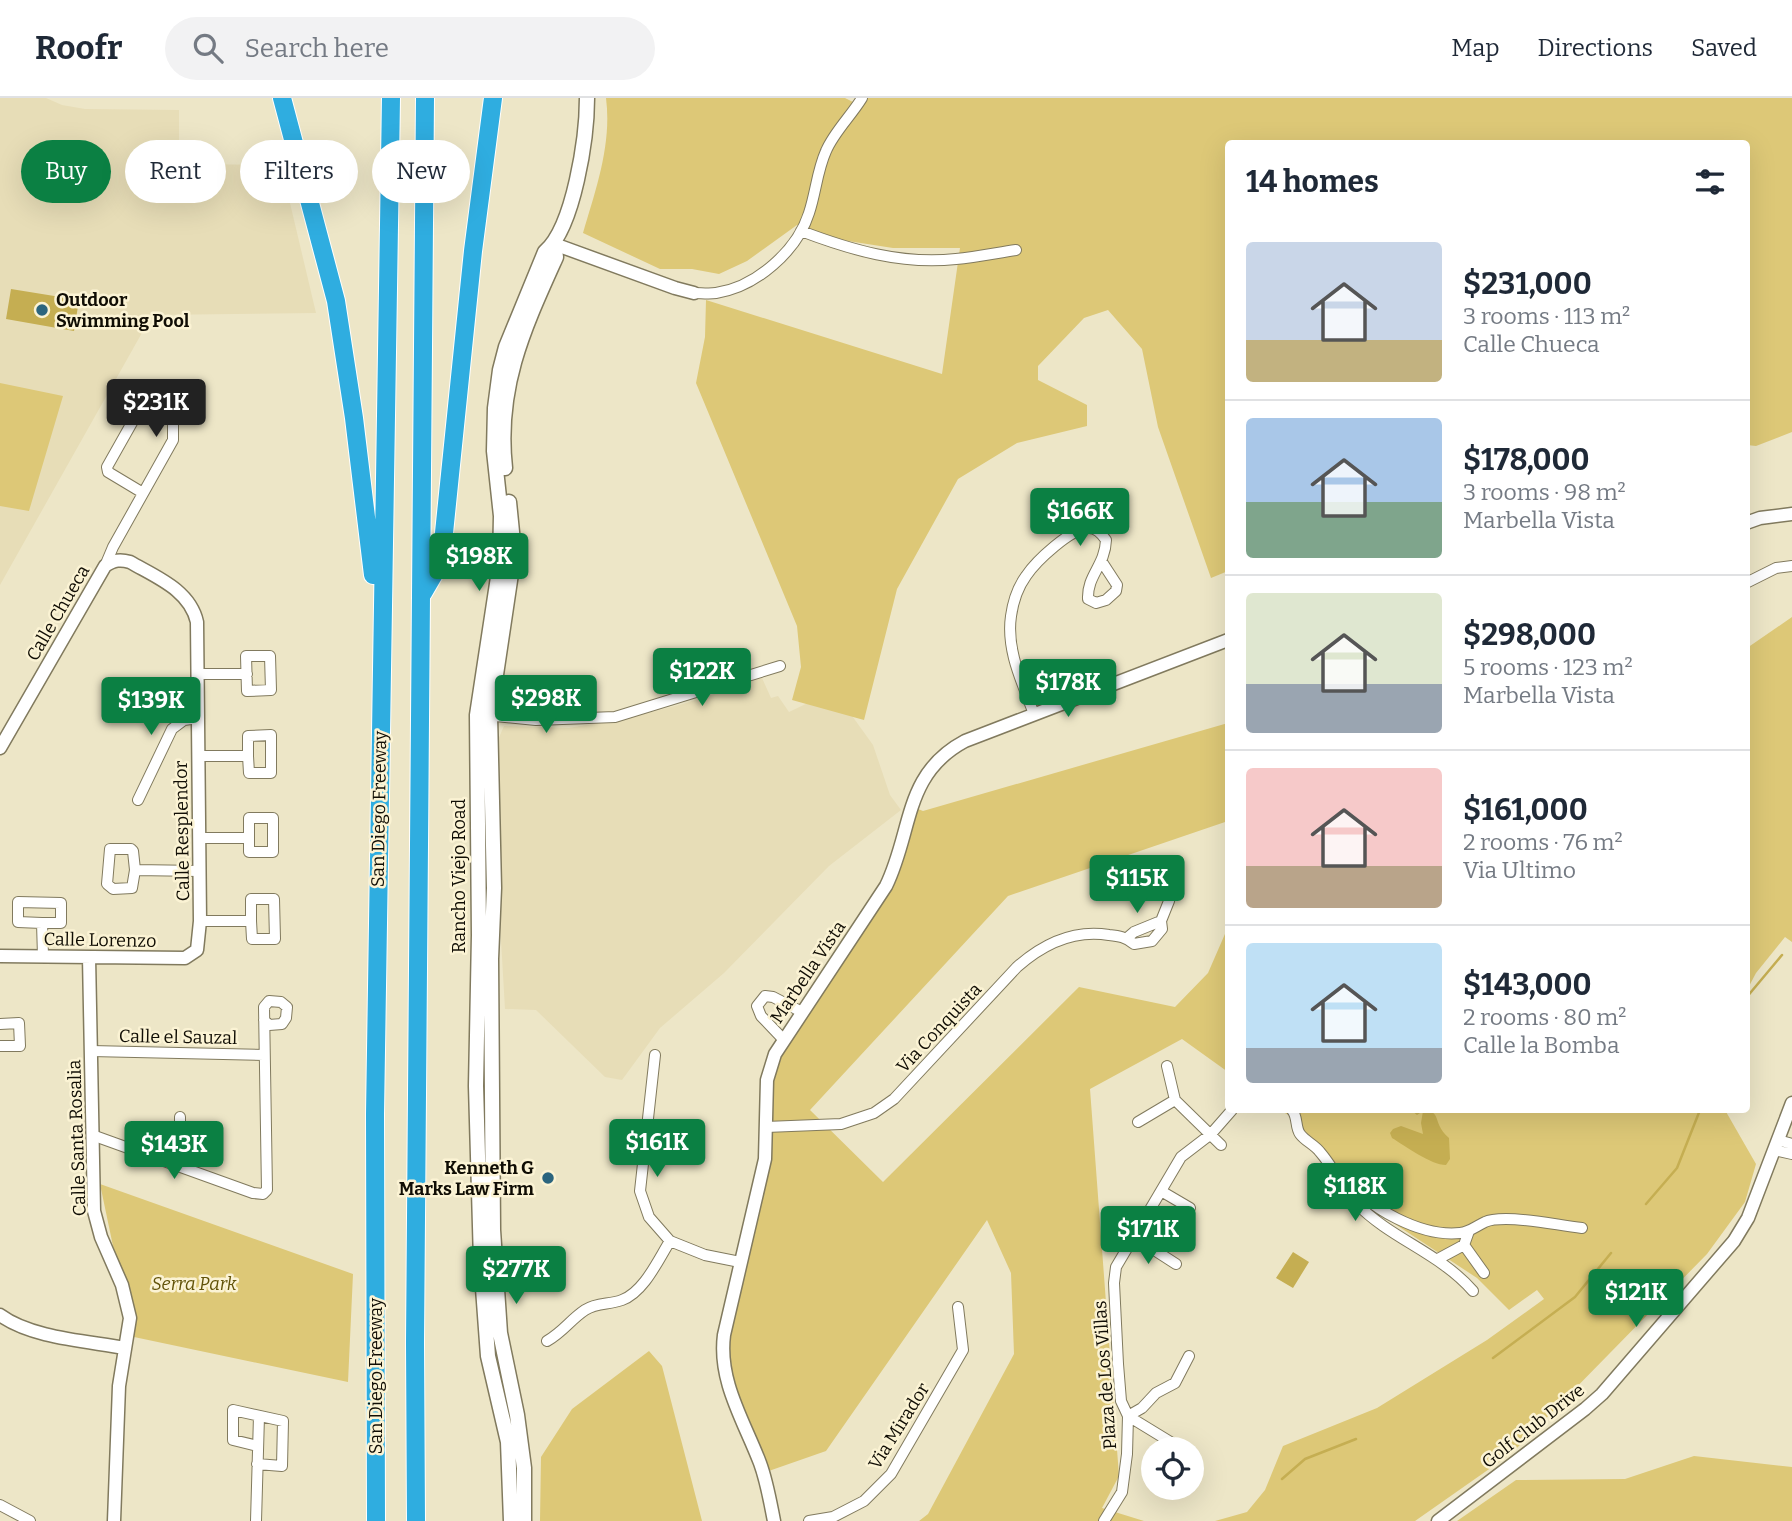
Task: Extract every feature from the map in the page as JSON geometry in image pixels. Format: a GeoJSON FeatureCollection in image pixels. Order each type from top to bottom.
{"type":"FeatureCollection","features":[{"type":"Feature","properties":{"kind":"highway"},"geometry":{"type":"LineString","coordinates":[[282,98],[336,301],[355,418],[381,644]]}},
{"type":"Feature","properties":{"kind":"highway"},"geometry":{"type":"LineString","coordinates":[[423,593],[441,562],[473,251],[494,98]]}},
{"type":"Feature","properties":{"kind":"highway","name":"San Diego Freeway"},"geometry":{"type":"LineString","coordinates":[[376,1521],[375,1114],[391,106]]}},
{"type":"Feature","properties":{"kind":"highway"},"geometry":{"type":"LineString","coordinates":[[416,1521],[415,1329],[425,107]]}},
{"type":"Feature","properties":{"kind":"main road","name":"Rancho Viejo Road"},"geometry":{"type":"LineString","coordinates":[[511,1521],[508,1442],[488,1356],[481,1261],[476,1086],[484,715],[494,680],[510,593],[503,454],[504,412],[509,374],[555,257],[554,244],[568,217],[586,132],[587,98]]}},
{"type":"Feature","properties":{"kind":"main road","name":"Rancho Viejo Road"},"geometry":{"type":"LineString","coordinates":[[484,715],[494,888],[491,935],[494,1230],[500,1333],[517,1415],[524,1468],[524,1521]]}},
{"type":"Feature","properties":{"kind":"street"},"geometry":{"type":"LineString","coordinates":[[554,244],[694,293],[715,293],[749,281],[779,259],[801,231],[809,214],[818,171],[827,148],[862,98]]}},
{"type":"Feature","properties":{"kind":"street"},"geometry":{"type":"LineString","coordinates":[[801,231],[872,255],[914,261],[956,260],[1016,250]]}},
{"type":"Feature","properties":{"kind":"street","name":"Calle Chueca"},"geometry":{"type":"LineString","coordinates":[[0,748],[105,566],[173,440],[173,398],[162,391],[153,391],[147,396],[107,467],[108,472],[143,493]]}},
{"type":"Feature","properties":{"kind":"street"},"geometry":{"type":"LineString","coordinates":[[1750,522],[1792,514]]}},
{"type":"Feature","properties":{"kind":"street"},"geometry":{"type":"LineString","coordinates":[[1034,714],[1010,642],[1011,613],[1017,592],[1034,564],[1046,552],[1082,530],[1091,528],[1101,532],[1106,540],[1102,562]]}},
{"type":"Feature","properties":{"kind":"street","name":"Calle Resplendor"},"geometry":{"type":"LineString","coordinates":[[105,566],[122,559],[179,591],[192,606],[197,622],[200,838],[200,921],[197,950]]}},
{"type":"Feature","properties":{"kind":"street"},"geometry":{"type":"LineString","coordinates":[[1750,581],[1768,571],[1792,566]]}},
{"type":"Feature","properties":{"kind":"street","name":"Marbella Vista"},"geometry":{"type":"LineString","coordinates":[[774,1521],[763,1473],[728,1387],[723,1364],[724,1335],[765,1159],[766,1080],[775,1054],[886,886],[894,868],[913,798],[928,771],[939,760],[957,746],[1034,714],[1225,641]]}},
{"type":"Feature","properties":{"kind":"street"},"geometry":{"type":"LineString","coordinates":[[246,656],[270,656],[271,690],[247,691],[247,674],[246,656]]}},
{"type":"Feature","properties":{"kind":"street"},"geometry":{"type":"LineString","coordinates":[[484,715],[536,720],[614,717],[780,666]]}},
{"type":"Feature","properties":{"kind":"street"},"geometry":{"type":"LineString","coordinates":[[197,674],[247,674]]}},
{"type":"Feature","properties":{"kind":"street"},"geometry":{"type":"LineString","coordinates":[[138,800],[172,730],[184,720],[198,718]]}},
{"type":"Feature","properties":{"kind":"street"},"geometry":{"type":"LineString","coordinates":[[248,736],[271,736],[271,773],[249,773],[248,755],[248,736]]}},
{"type":"Feature","properties":{"kind":"street"},"geometry":{"type":"LineString","coordinates":[[198,756],[248,755]]}},
{"type":"Feature","properties":{"kind":"street"},"geometry":{"type":"LineString","coordinates":[[200,838],[249,838]]}},
{"type":"Feature","properties":{"kind":"street"},"geometry":{"type":"LineString","coordinates":[[113,848],[131,849],[135,854],[135,870],[132,888],[113,889],[107,884],[109,853],[113,848]]}},
{"type":"Feature","properties":{"kind":"street","name":"Via Conquista"},"geometry":{"type":"LineString","coordinates":[[766,1127],[841,1124],[874,1113],[894,1099],[1033,953],[1075,934],[1101,933],[1127,938],[1134,932],[1161,921],[1169,901],[1177,861]]}},
{"type":"Feature","properties":{"kind":"street"},"geometry":{"type":"LineString","coordinates":[[135,870],[200,871]]}},
{"type":"Feature","properties":{"kind":"street"},"geometry":{"type":"LineString","coordinates":[[274,898],[275,939],[252,939],[251,921],[251,899],[274,898]]}},
{"type":"Feature","properties":{"kind":"street"},"geometry":{"type":"LineString","coordinates":[[18,902],[61,903],[61,923],[42,923],[18,922],[18,902]]}},
{"type":"Feature","properties":{"kind":"street"},"geometry":{"type":"LineString","coordinates":[[200,921],[251,921]]}},
{"type":"Feature","properties":{"kind":"street"},"geometry":{"type":"LineString","coordinates":[[42,923],[43,956]]}},
{"type":"Feature","properties":{"kind":"street","name":"Calle Lorenzo"},"geometry":{"type":"LineString","coordinates":[[0,956],[185,958],[197,950]]}},
{"type":"Feature","properties":{"kind":"street","name":"Calle Santa Rosalia"},"geometry":{"type":"LineString","coordinates":[[89,957],[94,1211],[101,1237],[122,1285],[130,1318],[119,1386],[114,1521]]}},
{"type":"Feature","properties":{"kind":"street"},"geometry":{"type":"LineString","coordinates":[[783,1039],[761,1016],[758,1006],[765,996],[774,997],[802,1012]]}},
{"type":"Feature","properties":{"kind":"street"},"geometry":{"type":"LineString","coordinates":[[92,1135],[253,1193],[263,1194],[267,1190],[264,1020]]}},
{"type":"Feature","properties":{"kind":"street"},"geometry":{"type":"LineString","coordinates":[[0,1024],[19,1023],[20,1046],[0,1046]]}},
{"type":"Feature","properties":{"kind":"street","name":"Calle el Sauzal"},"geometry":{"type":"LineString","coordinates":[[91,1051],[264,1055]]}},
{"type":"Feature","properties":{"kind":"street"},"geometry":{"type":"LineString","coordinates":[[655,1055],[640,1191],[649,1217],[670,1241],[705,1255],[740,1262]]}},
{"type":"Feature","properties":{"kind":"street"},"geometry":{"type":"LineString","coordinates":[[1167,1066],[1175,1100],[1221,1146]]}},
{"type":"Feature","properties":{"kind":"street"},"geometry":{"type":"LineString","coordinates":[[1138,1122],[1175,1100]]}},
{"type":"Feature","properties":{"kind":"street","name":"Golf Club Drive"},"geometry":{"type":"LineString","coordinates":[[1438,1521],[1602,1394],[1734,1241],[1748,1218],[1792,1103]]}},
{"type":"Feature","properties":{"kind":"street","name":"Plaza de Los Villas"},"geometry":{"type":"LineString","coordinates":[[1104,1521],[1119,1499],[1124,1485],[1128,1416],[1121,1401],[1114,1283],[1116,1267],[1183,1154],[1211,1134],[1229,1113]]}},
{"type":"Feature","properties":{"kind":"street"},"geometry":{"type":"LineString","coordinates":[[1294,1113],[1301,1135],[1320,1152],[1356,1204],[1438,1259],[1461,1277],[1473,1291]]}},
{"type":"Feature","properties":{"kind":"street"},"geometry":{"type":"LineString","coordinates":[[180,1116],[180,1167]]}},
{"type":"Feature","properties":{"kind":"street"},"geometry":{"type":"LineString","coordinates":[[1776,1145],[1792,1144]]}},
{"type":"Feature","properties":{"kind":"street"},"geometry":{"type":"LineString","coordinates":[[1776,1145],[1792,1154]]}},
{"type":"Feature","properties":{"kind":"street"},"geometry":{"type":"LineString","coordinates":[[1334,1174],[1348,1177],[1361,1194],[1385,1213],[1426,1228],[1457,1233],[1469,1231],[1487,1221],[1508,1219],[1582,1228]]}},
{"type":"Feature","properties":{"kind":"street"},"geometry":{"type":"LineString","coordinates":[[1161,1191],[1190,1208]]}},
{"type":"Feature","properties":{"kind":"street"},"geometry":{"type":"LineString","coordinates":[[1438,1259],[1464,1245],[1469,1231]]}},
{"type":"Feature","properties":{"kind":"street"},"geometry":{"type":"LineString","coordinates":[[1132,1240],[1145,1244],[1176,1264]]}},
{"type":"Feature","properties":{"kind":"street"},"geometry":{"type":"LineString","coordinates":[[547,1341],[561,1333],[585,1310],[602,1302],[618,1302],[629,1297],[641,1285],[670,1241]]}},
{"type":"Feature","properties":{"kind":"street"},"geometry":{"type":"LineString","coordinates":[[1464,1245],[1484,1273]]}},
{"type":"Feature","properties":{"kind":"street","name":"Via Mirador"},"geometry":{"type":"LineString","coordinates":[[808,1521],[834,1517],[864,1501],[891,1474],[962,1350],[958,1307]]}},
{"type":"Feature","properties":{"kind":"street"},"geometry":{"type":"LineString","coordinates":[[0,1315],[11,1324],[36,1331],[125,1348]]}},
{"type":"Feature","properties":{"kind":"street"},"geometry":{"type":"LineString","coordinates":[[1162,1437],[1128,1416],[1142,1408],[1156,1392],[1175,1383],[1189,1356]]}},
{"type":"Feature","properties":{"kind":"street"},"geometry":{"type":"LineString","coordinates":[[257,1464],[282,1466],[283,1422],[233,1410],[233,1440],[258,1446]]}},
{"type":"Feature","properties":{"kind":"street"},"geometry":{"type":"LineString","coordinates":[[256,1521],[259,1416]]}},
{"type":"Feature","properties":{"kind":"street"},"geometry":{"type":"LineString","coordinates":[[0,1505],[30,1521]]}},
{"type":"Feature","properties":{"kind":"shaded area"},"geometry":{"type":"Polygon","coordinates":[[[0,98],[46,98],[62,105],[85,109],[179,110],[179,140],[125,140],[125,203],[226,203],[226,164],[240,165],[240,203],[290,203],[316,313],[152,315],[0,585],[0,98]]]}},
{"type":"Feature","properties":{"kind":"shaded area","name":"Outdoor Swimming Pool"},"geometry":{"type":"Polygon","coordinates":[[[11,289],[79,300],[74,331],[6,319],[11,289]]]}},
{"type":"Feature","properties":{"kind":"shaded area"},"geometry":{"type":"Polygon","coordinates":[[[762,678],[771,698],[778,696],[789,712],[812,701],[850,713],[873,745],[890,795],[901,810],[829,866],[724,973],[660,1028],[622,1080],[605,1077],[536,1010],[505,1009],[500,923],[497,742],[504,726],[569,728],[631,717],[683,704],[762,678]]]}},
{"type":"Feature","properties":{"kind":"shaded area"},"geometry":{"type":"Polygon","coordinates":[[[1423,1113],[1434,1113],[1436,1116],[1449,1138],[1450,1159],[1446,1165],[1426,1159],[1392,1138],[1390,1133],[1393,1129],[1401,1126],[1423,1134],[1423,1113]]]}},
{"type":"Feature","properties":{"kind":"shaded area"},"geometry":{"type":"Polygon","coordinates":[[[1293,1252],[1309,1262],[1293,1288],[1276,1278],[1293,1252]]]}},
{"type":"Feature","properties":{"kind":"green space"},"geometry":{"type":"Polygon","coordinates":[[[606,98],[845,98],[855,103],[862,98],[1792,98],[1792,432],[1756,446],[1750,445],[1750,140],[1225,140],[1225,572],[1211,578],[1158,427],[1142,349],[1108,310],[1084,318],[1038,366],[1038,380],[1087,405],[1087,426],[1017,443],[958,479],[897,589],[864,720],[792,700],[801,667],[797,626],[696,383],[705,337],[706,300],[942,374],[960,248],[893,248],[835,239],[797,225],[747,261],[719,274],[692,269],[660,269],[583,233],[605,149],[606,98]]]}},
{"type":"Feature","properties":{"kind":"green space"},"geometry":{"type":"Polygon","coordinates":[[[0,383],[63,396],[29,511],[0,506],[0,383]]]}},
{"type":"Feature","properties":{"kind":"green space"},"geometry":{"type":"Polygon","coordinates":[[[1792,617],[1792,942],[1785,937],[1750,984],[1750,646],[1792,617]]]}},
{"type":"Feature","properties":{"kind":"green space"},"geometry":{"type":"Polygon","coordinates":[[[1225,724],[1225,822],[1008,896],[810,1110],[883,1182],[1079,987],[1175,1007],[1208,973],[1225,934],[1225,1070],[1182,1039],[1090,1089],[1119,1476],[1102,1508],[1144,1521],[919,1521],[928,1514],[1014,1354],[1011,1273],[987,1220],[826,1451],[763,1473],[723,1364],[765,1159],[771,1062],[886,886],[911,806],[923,811],[1225,724]]]}},
{"type":"Feature","properties":{"kind":"green space"},"geometry":{"type":"Polygon","coordinates":[[[1285,1113],[1727,1113],[1756,1164],[1745,1202],[1707,1254],[1512,1453],[1415,1521],[1215,1521],[1247,1512],[1265,1490],[1283,1446],[1377,1408],[1487,1340],[1544,1299],[1537,1290],[1509,1310],[1477,1278],[1363,1203],[1285,1113]]]}},
{"type":"Feature","properties":{"kind":"green space","name":"Serra Park"},"geometry":{"type":"Polygon","coordinates":[[[100,1184],[353,1274],[348,1382],[134,1337],[132,1300],[113,1246],[100,1184]]]}},
{"type":"Feature","properties":{"kind":"green space"},"geometry":{"type":"Polygon","coordinates":[[[649,1351],[662,1366],[702,1521],[540,1521],[541,1457],[572,1409],[649,1351]]]}},
{"type":"Feature","properties":{"kind":"green space"},"geometry":{"type":"Polygon","coordinates":[[[1694,1456],[1792,1467],[1792,1521],[1457,1521],[1516,1480],[1625,1479],[1694,1456]]]}},
{"type":"Feature","properties":{"kind":"waterway"},"geometry":{"type":"LineString","coordinates":[[1750,993],[1782,955]]}},
{"type":"Feature","properties":{"kind":"waterway"},"geometry":{"type":"LineString","coordinates":[[1646,1204],[1677,1168],[1699,1113]]}},
{"type":"Feature","properties":{"kind":"waterway"},"geometry":{"type":"LineString","coordinates":[[1493,1358],[1575,1297],[1611,1253]]}},
{"type":"Feature","properties":{"kind":"waterway"},"geometry":{"type":"LineString","coordinates":[[1282,1479],[1305,1459],[1356,1439]]}},
{"type":"Feature","properties":{"kind":"place","name":"Outdoor Swimming Pool"},"geometry":{"type":"Point","coordinates":[42,310]}},
{"type":"Feature","properties":{"kind":"place","name":"Kenneth G Marks Law Firm"},"geometry":{"type":"Point","coordinates":[548,1178]}}]}
